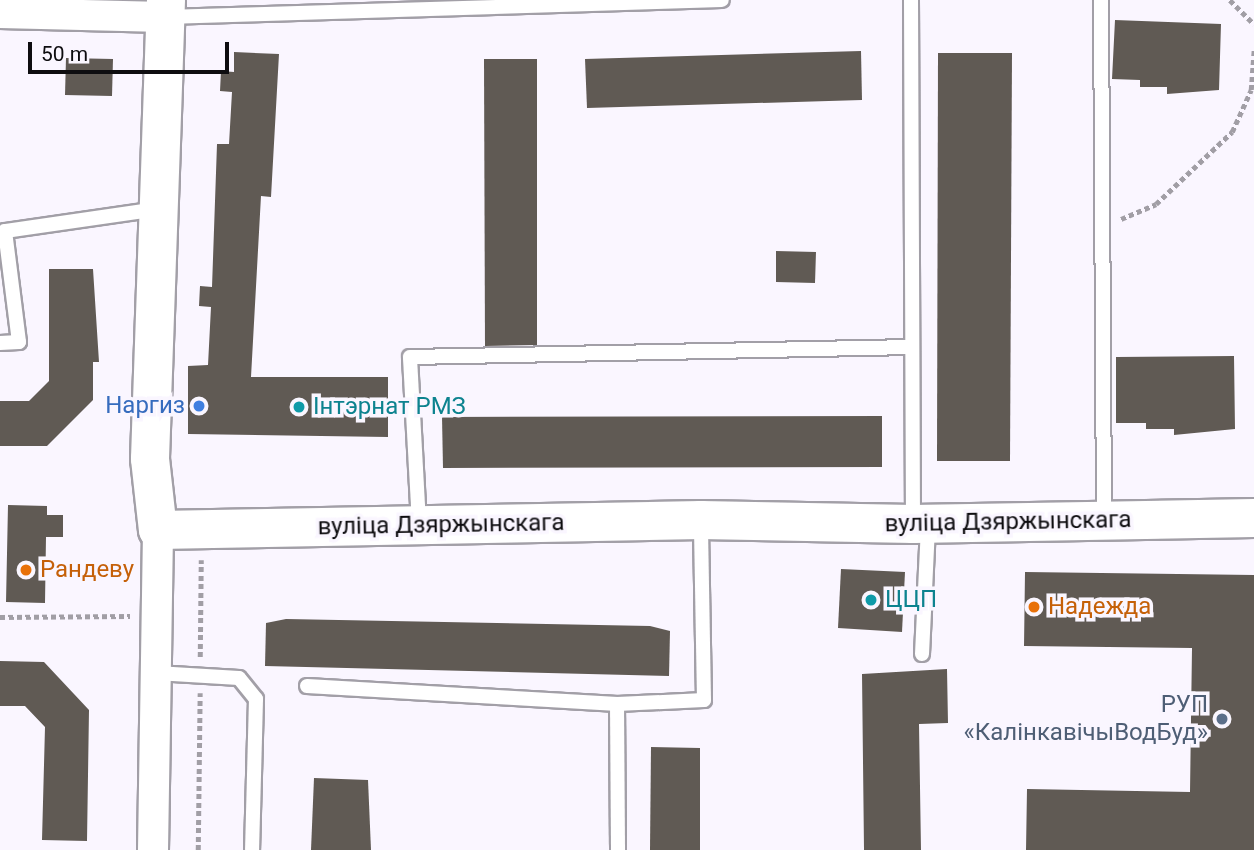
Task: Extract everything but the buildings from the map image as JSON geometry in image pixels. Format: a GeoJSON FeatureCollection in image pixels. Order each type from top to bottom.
{"type":"FeatureCollection","features":[{"type":"Feature","properties":{"kind":"street"},"geometry":{"type":"LineString","coordinates":[[0,13],[165,8],[150,459],[159,530],[153,850]]}},
{"type":"Feature","properties":{"kind":"street","name":"вуліца Дзяржынскага"},"geometry":{"type":"LineString","coordinates":[[159,530],[701,520],[921,524],[1254,518]]}},
{"type":"Feature","properties":{"kind":"lane"},"geometry":{"type":"LineString","coordinates":[[165,8],[722,0]]}},
{"type":"Feature","properties":{"kind":"lane"},"geometry":{"type":"LineString","coordinates":[[911,0],[912,347],[921,524],[922,654]]}},
{"type":"Feature","properties":{"kind":"lane"},"geometry":{"type":"LineString","coordinates":[[1101,0],[1104,521]]}},
{"type":"Feature","properties":{"kind":"lane"},"geometry":{"type":"LineString","coordinates":[[0,343],[19,342],[5,231],[159,209]]}},
{"type":"Feature","properties":{"kind":"lane"},"geometry":{"type":"LineString","coordinates":[[419,525],[410,357],[912,347]]}},
{"type":"Feature","properties":{"kind":"lane"},"geometry":{"type":"LineString","coordinates":[[307,686],[617,704],[704,700],[701,520]]}},
{"type":"Feature","properties":{"kind":"lane"},"geometry":{"type":"LineString","coordinates":[[156,673],[239,678],[256,699],[252,850]]}},
{"type":"Feature","properties":{"kind":"lane"},"geometry":{"type":"LineString","coordinates":[[617,704],[618,850]]}},
{"type":"Feature","properties":{"kind":"path"},"geometry":{"type":"LineString","coordinates":[[1230,0],[1254,24]]}},
{"type":"Feature","properties":{"kind":"path"},"geometry":{"type":"LineString","coordinates":[[1102,227],[1156,204],[1232,132],[1252,91],[1254,49]]}},
{"type":"Feature","properties":{"kind":"path"},"geometry":{"type":"LineString","coordinates":[[0,617],[135,616],[134,629]]}},
{"type":"Feature","properties":{"kind":"place","name":"Наргиз"},"geometry":{"type":"Point","coordinates":[199,406]}},
{"type":"Feature","properties":{"kind":"place","name":"Інтэрнат РМЗ"},"geometry":{"type":"Point","coordinates":[299,407]}},
{"type":"Feature","properties":{"kind":"place","name":"Рандеву"},"geometry":{"type":"Point","coordinates":[26,570]}},
{"type":"Feature","properties":{"kind":"place","name":"ЦЦП"},"geometry":{"type":"Point","coordinates":[871,600]}},
{"type":"Feature","properties":{"kind":"place","name":"Надежда"},"geometry":{"type":"Point","coordinates":[1034,607]}},
{"type":"Feature","properties":{"kind":"place","name":"РУП «КалінкавічыВодБуд»"},"geometry":{"type":"Point","coordinates":[1222,719]}}]}
